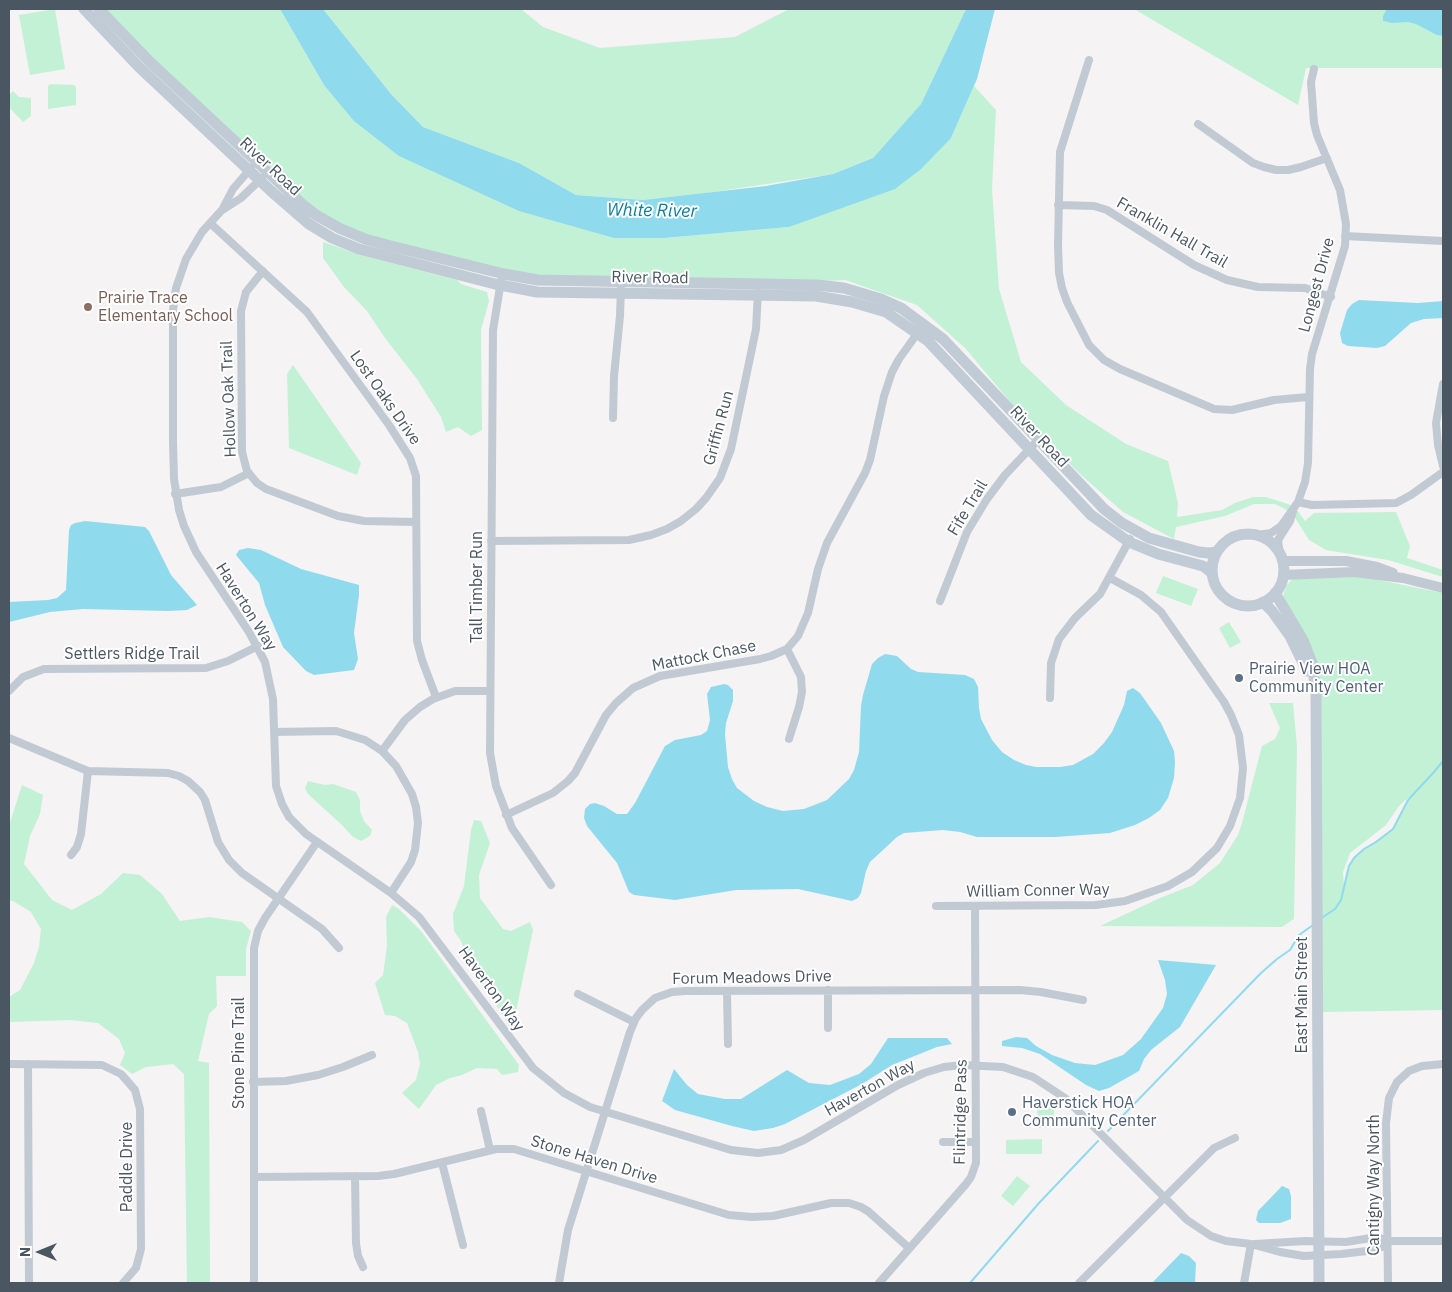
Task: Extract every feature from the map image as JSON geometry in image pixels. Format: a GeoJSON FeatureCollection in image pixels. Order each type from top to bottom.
{"type":"FeatureCollection","features":[{"type":"Feature","properties":{"kind":"main road","name":"River Road"},"geometry":{"type":"LineString","coordinates":[[84,9],[139,67],[253,165]]}},
{"type":"Feature","properties":{"kind":"main road","name":"River Road"},"geometry":{"type":"LineString","coordinates":[[99,9],[264,176],[316,215],[338,228],[365,239],[550,294],[816,296],[852,302],[886,312],[921,328],[951,346],[1104,509],[1148,538],[1178,547],[1208,553],[1217,552]]}},
{"type":"Feature","properties":{"kind":"main road","name":"River Road"},"geometry":{"type":"LineString","coordinates":[[502,280],[817,285],[844,288],[881,299],[900,308],[921,328],[940,353],[1091,515],[1129,542],[1158,554],[1203,566],[1212,573]]}},
{"type":"Feature","properties":{"kind":"main road"},"geometry":{"type":"LineString","coordinates":[[1244,534],[1258,535],[1271,542],[1281,557],[1283,575],[1280,585],[1275,593],[1256,605],[1243,605],[1230,601],[1224,597],[1216,586],[1212,573],[1213,562],[1217,552],[1232,538],[1244,534]]}},
{"type":"Feature","properties":{"kind":"main road","name":"East Main Street"},"geometry":{"type":"LineString","coordinates":[[1275,593],[1297,627],[1308,652],[1314,676],[1316,707],[1319,1283]]}},
{"type":"Feature","properties":{"kind":"main road","name":"East Main Street"},"geometry":{"type":"LineString","coordinates":[[1263,602],[1290,636],[1301,656],[1316,707]]}},
{"type":"Feature","properties":{"kind":"street"},"geometry":{"type":"LineString","coordinates":[[1088,60],[1060,152],[1058,245],[1059,274],[1062,288],[1089,345],[1104,360],[1120,369],[1214,409],[1232,410],[1274,400],[1308,398]]}},
{"type":"Feature","properties":{"kind":"street","name":"Longest Drive"},"geometry":{"type":"LineString","coordinates":[[1258,535],[1268,534],[1276,530],[1298,502],[1305,482],[1308,463],[1308,398],[1312,354],[1340,265],[1345,236],[1345,210],[1340,190],[1317,135],[1314,123],[1311,82],[1314,69]]}},
{"type":"Feature","properties":{"kind":"street"},"geometry":{"type":"LineString","coordinates":[[1198,124],[1241,155],[1264,167],[1288,170],[1301,168],[1327,158]]}},
{"type":"Feature","properties":{"kind":"street","name":"Haverton Way"},"geometry":{"type":"LineString","coordinates":[[221,212],[233,189],[253,165]]}},
{"type":"Feature","properties":{"kind":"street","name":"Haverton Way"},"geometry":{"type":"LineString","coordinates":[[264,176],[241,198],[221,212],[202,232],[180,274],[175,298],[173,442],[176,494],[184,526],[196,552],[258,646],[266,668],[271,687],[275,780],[279,798],[293,822],[317,842],[410,908],[426,925],[533,1068],[573,1099],[605,1111],[731,1150],[766,1153],[782,1150],[804,1140],[924,1073],[954,1066],[1003,1067],[1016,1070],[1040,1081],[1076,1107],[1164,1198],[1204,1232],[1226,1241],[1251,1244],[1304,1256],[1348,1254],[1377,1249],[1388,1242],[1377,1237],[1346,1242],[1274,1242],[1251,1244]]}},
{"type":"Feature","properties":{"kind":"street","name":"Franklin Hall Trail"},"geometry":{"type":"LineString","coordinates":[[1058,205],[1094,206],[1107,210],[1194,265],[1226,280],[1258,287],[1305,288],[1331,297]]}},
{"type":"Feature","properties":{"kind":"street","name":"Lost Oaks Drive"},"geometry":{"type":"LineString","coordinates":[[210,223],[307,312],[404,446],[416,476],[418,641],[422,660],[436,697]]}},
{"type":"Feature","properties":{"kind":"street"},"geometry":{"type":"LineString","coordinates":[[1345,236],[1443,241]]}},
{"type":"Feature","properties":{"kind":"street","name":"Hollow Oak Trail"},"geometry":{"type":"LineString","coordinates":[[249,473],[244,464],[242,452],[241,311],[246,292],[263,270]]}},
{"type":"Feature","properties":{"kind":"street","name":"Tall Timber Run"},"geometry":{"type":"LineString","coordinates":[[502,280],[493,330],[490,753],[498,794],[506,815],[517,838],[551,885]]}},
{"type":"Feature","properties":{"kind":"street"},"geometry":{"type":"LineString","coordinates":[[613,418],[621,282]]}},
{"type":"Feature","properties":{"kind":"street","name":"Griffin Run"},"geometry":{"type":"LineString","coordinates":[[491,541],[629,540],[659,532],[681,521],[696,509],[720,478],[732,449],[756,330],[758,284]]}},
{"type":"Feature","properties":{"kind":"street"},"geometry":{"type":"LineString","coordinates":[[789,739],[802,692],[800,677],[786,648],[798,636],[805,622],[825,548],[870,460],[884,396],[892,372],[921,328]]}},
{"type":"Feature","properties":{"kind":"street"},"geometry":{"type":"LineString","coordinates":[[1443,384],[1436,423],[1438,445],[1443,466]]}},
{"type":"Feature","properties":{"kind":"street","name":"Fife Trail"},"geometry":{"type":"LineString","coordinates":[[940,601],[953,563],[967,532],[987,499],[1006,474],[1038,440]]}},
{"type":"Feature","properties":{"kind":"street"},"geometry":{"type":"LineString","coordinates":[[1298,502],[1312,505],[1396,503],[1411,495],[1443,472]]}},
{"type":"Feature","properties":{"kind":"street"},"geometry":{"type":"LineString","coordinates":[[176,494],[221,487],[249,473],[257,483],[266,489],[338,516],[364,521],[416,522]]}},
{"type":"Feature","properties":{"kind":"street","name":"Longest Drive"},"geometry":{"type":"LineString","coordinates":[[1281,557],[1278,540],[1290,521],[1292,511]]}},
{"type":"Feature","properties":{"kind":"street"},"geometry":{"type":"LineString","coordinates":[[1050,698],[1051,663],[1059,639],[1075,618],[1100,594],[1135,531]]}},
{"type":"Feature","properties":{"kind":"street"},"geometry":{"type":"LineString","coordinates":[[1281,557],[1346,561],[1377,567],[1403,578]]}},
{"type":"Feature","properties":{"kind":"street"},"geometry":{"type":"LineString","coordinates":[[1283,575],[1347,572],[1403,578],[1443,588]]}},
{"type":"Feature","properties":{"kind":"street","name":"William Conner Way"},"geometry":{"type":"LineString","coordinates":[[936,906],[1096,905],[1117,903],[1141,896],[1176,882],[1198,867],[1217,848],[1233,819],[1242,790],[1243,761],[1239,736],[1227,708],[1161,612],[1141,595],[1110,578]]}},
{"type":"Feature","properties":{"kind":"street","name":"Settlers Ridge Trail"},"geometry":{"type":"LineString","coordinates":[[9,691],[23,677],[44,669],[206,668],[228,662],[258,646]]}},
{"type":"Feature","properties":{"kind":"street","name":"Mattock Chase"},"geometry":{"type":"LineString","coordinates":[[506,815],[553,793],[568,781],[575,773],[606,716],[616,703],[633,688],[660,676],[760,659],[786,648]]}},
{"type":"Feature","properties":{"kind":"street"},"geometry":{"type":"LineString","coordinates":[[382,751],[405,720],[420,707],[436,697],[455,691],[490,691]]}},
{"type":"Feature","properties":{"kind":"street"},"geometry":{"type":"LineString","coordinates":[[274,732],[336,731],[365,740],[382,751],[396,766],[408,784],[416,807],[418,823],[415,850],[391,893]]}},
{"type":"Feature","properties":{"kind":"street"},"geometry":{"type":"LineString","coordinates":[[9,738],[88,771],[168,773],[192,783],[205,800],[218,842],[229,860],[242,873],[322,929],[339,948]]}},
{"type":"Feature","properties":{"kind":"street"},"geometry":{"type":"LineString","coordinates":[[71,856],[77,848],[81,834],[88,771]]}},
{"type":"Feature","properties":{"kind":"street","name":"Stone Pine Trail"},"geometry":{"type":"LineString","coordinates":[[254,1283],[254,948],[261,925],[317,842]]}},
{"type":"Feature","properties":{"kind":"street","name":"Flintridge Pass"},"geometry":{"type":"LineString","coordinates":[[878,1283],[971,1177],[976,1163],[975,906]]}},
{"type":"Feature","properties":{"kind":"street"},"geometry":{"type":"LineString","coordinates":[[727,990],[728,1044]]}},
{"type":"Feature","properties":{"kind":"street","name":"Forum Meadows Drive"},"geometry":{"type":"LineString","coordinates":[[559,1283],[568,1230],[634,1022],[648,1004],[663,994],[685,991],[727,990],[976,990],[1033,991],[1083,1000]]}},
{"type":"Feature","properties":{"kind":"street"},"geometry":{"type":"LineString","coordinates":[[828,990],[828,1028]]}},
{"type":"Feature","properties":{"kind":"street"},"geometry":{"type":"LineString","coordinates":[[578,994],[634,1022]]}},
{"type":"Feature","properties":{"kind":"street"},"geometry":{"type":"LineString","coordinates":[[253,1082],[286,1080],[318,1075],[372,1055]]}},
{"type":"Feature","properties":{"kind":"street"},"geometry":{"type":"LineString","coordinates":[[9,1064],[28,1064],[29,1283]]}},
{"type":"Feature","properties":{"kind":"street","name":"Paddle Drive"},"geometry":{"type":"LineString","coordinates":[[28,1064],[94,1064],[105,1066],[116,1070],[132,1084],[139,1100],[140,1109],[141,1249],[138,1264],[126,1282]]}},
{"type":"Feature","properties":{"kind":"street","name":"Cantigny Way North"},"geometry":{"type":"LineString","coordinates":[[1388,1283],[1388,1098],[1392,1088],[1412,1070],[1429,1064],[1443,1064]]}},
{"type":"Feature","properties":{"kind":"street"},"geometry":{"type":"LineString","coordinates":[[480,1111],[490,1150]]}},
{"type":"Feature","properties":{"kind":"street"},"geometry":{"type":"LineString","coordinates":[[1079,1283],[1214,1148],[1235,1138]]}},
{"type":"Feature","properties":{"kind":"street"},"geometry":{"type":"LineString","coordinates":[[943,1142],[976,1142]]}},
{"type":"Feature","properties":{"kind":"street","name":"Stone Haven Drive"},"geometry":{"type":"LineString","coordinates":[[254,1177],[394,1174],[490,1150],[514,1149],[712,1211],[735,1216],[773,1216],[831,1203],[849,1203],[869,1212],[909,1248]]}},
{"type":"Feature","properties":{"kind":"street"},"geometry":{"type":"LineString","coordinates":[[442,1162],[463,1245]]}},
{"type":"Feature","properties":{"kind":"street"},"geometry":{"type":"LineString","coordinates":[[355,1176],[356,1243],[358,1256],[363,1267]]}},
{"type":"Feature","properties":{"kind":"street"},"geometry":{"type":"LineString","coordinates":[[1388,1242],[1443,1241]]}},
{"type":"Feature","properties":{"kind":"street"},"geometry":{"type":"LineString","coordinates":[[1244,1283],[1251,1244]]}},
{"type":"Feature","properties":{"kind":"green space"},"geometry":{"type":"Polygon","coordinates":[[[55,9],[65,69],[30,75],[19,15],[55,9]]]}},
{"type":"Feature","properties":{"kind":"green space"},"geometry":{"type":"Polygon","coordinates":[[[98,9],[280,9],[324,85],[614,238],[664,238],[789,227],[951,138],[974,86],[996,110],[992,189],[999,289],[1021,362],[1066,405],[1126,444],[1168,461],[1178,503],[1177,517],[1222,510],[1253,497],[1266,497],[1294,506],[1305,521],[1314,513],[1396,512],[1410,546],[1407,558],[1443,570],[1443,577],[1388,560],[1326,550],[1309,540],[1294,516],[1275,504],[1254,504],[1225,516],[1176,527],[1174,539],[1123,512],[1079,473],[1017,410],[965,348],[917,305],[845,280],[758,284],[576,281],[509,270],[391,246],[327,222],[98,9]]]}},
{"type":"Feature","properties":{"kind":"green space"},"geometry":{"type":"Polygon","coordinates":[[[323,9],[521,9],[543,27],[600,48],[735,37],[789,9],[966,9],[921,104],[873,158],[833,174],[707,193],[643,200],[576,195],[519,163],[423,127],[391,94],[323,9]]]}},
{"type":"Feature","properties":{"kind":"green space"},"geometry":{"type":"Polygon","coordinates":[[[1134,9],[1443,9],[1443,68],[1306,68],[1298,105],[1134,9]]]}},
{"type":"Feature","properties":{"kind":"green space"},"geometry":{"type":"Polygon","coordinates":[[[50,84],[74,85],[76,87],[76,105],[48,109],[48,86],[50,84]]]}},
{"type":"Feature","properties":{"kind":"green space"},"geometry":{"type":"Polygon","coordinates":[[[13,91],[19,97],[31,98],[31,116],[23,122],[9,107],[9,95],[13,91]]]}},
{"type":"Feature","properties":{"kind":"green space"},"geometry":{"type":"Polygon","coordinates":[[[323,242],[361,255],[457,280],[461,284],[487,292],[489,301],[481,330],[482,430],[471,436],[458,427],[446,432],[441,417],[417,379],[367,311],[344,287],[323,258],[323,242]]]}},
{"type":"Feature","properties":{"kind":"green space"},"geometry":{"type":"Polygon","coordinates":[[[293,365],[361,463],[357,475],[289,448],[287,374],[293,365]]]}},
{"type":"Feature","properties":{"kind":"green space"},"geometry":{"type":"Polygon","coordinates":[[[1163,576],[1198,589],[1191,606],[1156,593],[1163,576]]]}},
{"type":"Feature","properties":{"kind":"green space"},"geometry":{"type":"Polygon","coordinates":[[[1359,576],[1443,593],[1443,1010],[1323,1012],[1319,697],[1283,596],[1287,585],[1294,577],[1359,576]],[[1410,796],[1399,806],[1386,825],[1350,853],[1343,872],[1344,886],[1351,862],[1364,849],[1393,829],[1410,796]]]}},
{"type":"Feature","properties":{"kind":"green space"},"geometry":{"type":"Polygon","coordinates":[[[1229,622],[1241,642],[1230,648],[1219,628],[1229,622]]]}},
{"type":"Feature","properties":{"kind":"green space"},"geometry":{"type":"Polygon","coordinates":[[[1269,703],[1293,703],[1297,747],[1294,919],[1282,927],[1100,926],[1193,885],[1220,863],[1238,835],[1262,746],[1275,739],[1280,728],[1269,703]]]}},
{"type":"Feature","properties":{"kind":"green space"},"geometry":{"type":"Polygon","coordinates":[[[308,781],[325,785],[333,784],[356,792],[360,800],[360,811],[364,821],[372,830],[370,836],[361,841],[353,837],[308,794],[305,788],[308,781]]]}},
{"type":"Feature","properties":{"kind":"green space"},"geometry":{"type":"Polygon","coordinates":[[[22,785],[43,795],[40,814],[30,836],[24,864],[52,900],[72,910],[101,894],[123,873],[140,875],[162,894],[180,921],[209,917],[242,922],[251,931],[246,949],[246,976],[216,976],[217,1006],[209,1014],[198,1061],[209,1063],[210,1283],[187,1283],[184,1074],[173,1064],[146,1067],[132,1074],[120,1065],[125,1053],[119,1039],[98,1023],[70,1020],[9,1022],[9,997],[20,990],[34,963],[39,947],[41,929],[31,912],[13,901],[9,901],[9,826],[22,785]]]}},
{"type":"Feature","properties":{"kind":"green space"},"geometry":{"type":"Polygon","coordinates":[[[474,820],[481,821],[490,843],[479,875],[480,898],[503,929],[511,931],[530,922],[533,930],[516,1011],[509,1026],[467,958],[461,941],[454,931],[453,914],[464,886],[474,820]]]}},
{"type":"Feature","properties":{"kind":"green space"},"geometry":{"type":"Polygon","coordinates":[[[392,905],[399,909],[421,931],[519,1065],[518,1072],[502,1075],[497,1069],[477,1068],[450,1078],[436,1085],[419,1109],[402,1093],[416,1080],[420,1064],[418,1052],[407,1023],[395,1016],[385,1015],[375,983],[383,975],[387,946],[386,917],[392,905]]]}},
{"type":"Feature","properties":{"kind":"green space"},"geometry":{"type":"Polygon","coordinates":[[[1037,1102],[1049,1102],[1054,1110],[1054,1124],[1049,1128],[1038,1128],[1037,1102]]]}},
{"type":"Feature","properties":{"kind":"green space"},"geometry":{"type":"Polygon","coordinates":[[[1042,1139],[1042,1154],[1006,1154],[1006,1140],[1042,1139]]]}},
{"type":"Feature","properties":{"kind":"green space"},"geometry":{"type":"Polygon","coordinates":[[[1017,1176],[1030,1186],[1013,1206],[1001,1196],[1017,1176]]]}},
{"type":"Feature","properties":{"kind":"water","name":"White River"},"geometry":{"type":"Polygon","coordinates":[[[280,9],[323,9],[391,94],[423,127],[519,163],[576,195],[643,200],[766,186],[833,174],[873,158],[921,104],[966,9],[995,9],[977,79],[951,138],[921,169],[895,189],[789,227],[664,238],[614,238],[519,211],[399,156],[354,121],[324,85],[280,9]]]}},
{"type":"Feature","properties":{"kind":"water"},"geometry":{"type":"Polygon","coordinates":[[[1387,9],[1443,9],[1443,36],[1408,22],[1392,23],[1383,21],[1383,16],[1387,9]]]}},
{"type":"Feature","properties":{"kind":"water"},"geometry":{"type":"Polygon","coordinates":[[[1359,300],[1418,303],[1443,301],[1443,318],[1424,319],[1411,323],[1385,346],[1377,348],[1348,346],[1342,343],[1340,333],[1347,310],[1359,300]]]}},
{"type":"Feature","properties":{"kind":"water"},"geometry":{"type":"Polygon","coordinates":[[[85,521],[145,527],[149,531],[171,575],[197,605],[187,610],[168,611],[83,609],[50,612],[9,622],[9,602],[48,600],[57,598],[66,590],[69,530],[71,525],[85,521]]]}},
{"type":"Feature","properties":{"kind":"water"},"geometry":{"type":"Polygon","coordinates":[[[248,548],[261,550],[301,569],[359,585],[354,633],[358,659],[354,670],[314,675],[306,671],[283,647],[265,605],[259,583],[236,555],[239,550],[248,548]]]}},
{"type":"Feature","properties":{"kind":"water"},"geometry":{"type":"Polygon","coordinates":[[[885,654],[897,656],[911,669],[918,672],[965,675],[974,679],[978,687],[981,719],[992,740],[1002,752],[1014,760],[1036,767],[1073,765],[1093,754],[1112,732],[1124,705],[1127,691],[1133,688],[1140,693],[1161,723],[1174,751],[1174,778],[1168,798],[1160,810],[1149,818],[1135,825],[1110,833],[1055,837],[977,837],[943,830],[904,833],[870,862],[861,893],[858,898],[852,901],[798,889],[736,890],[675,900],[634,895],[629,892],[617,863],[587,826],[584,818],[585,809],[590,804],[595,803],[617,814],[627,814],[635,803],[665,746],[675,740],[701,735],[707,731],[710,720],[707,694],[711,687],[724,684],[733,690],[733,701],[726,723],[725,734],[728,767],[737,788],[754,801],[767,807],[783,811],[804,809],[827,800],[849,779],[854,770],[859,752],[863,695],[872,664],[885,654]]]}},
{"type":"Feature","properties":{"kind":"water"},"geometry":{"type":"Polygon","coordinates":[[[1158,960],[1216,965],[1180,1027],[1151,1050],[1144,1059],[1139,1071],[1109,1088],[1099,1091],[1086,1085],[1040,1054],[1022,1048],[1002,1046],[1002,1041],[1016,1037],[1027,1038],[1036,1046],[1052,1055],[1075,1063],[1095,1065],[1123,1055],[1141,1039],[1163,1008],[1167,994],[1165,980],[1158,960]]]}},
{"type":"Feature","properties":{"kind":"water"},"geometry":{"type":"Polygon","coordinates":[[[888,1038],[947,1038],[952,1044],[937,1047],[892,1065],[862,1084],[785,1124],[773,1128],[754,1131],[732,1126],[675,1110],[662,1101],[674,1069],[687,1085],[698,1094],[725,1099],[741,1099],[787,1070],[809,1083],[830,1085],[859,1074],[871,1064],[888,1038]]]}},
{"type":"Feature","properties":{"kind":"water"},"geometry":{"type":"Polygon","coordinates":[[[1282,1186],[1289,1189],[1291,1196],[1291,1219],[1280,1223],[1259,1223],[1256,1220],[1258,1211],[1282,1186]]]}},
{"type":"Feature","properties":{"kind":"water"},"geometry":{"type":"Polygon","coordinates":[[[1181,1253],[1189,1256],[1196,1263],[1195,1283],[1152,1283],[1181,1253]]]}},
{"type":"Feature","properties":{"kind":"waterway"},"geometry":{"type":"LineString","coordinates":[[1323,917],[1335,909],[1341,900],[1349,866],[1354,858],[1393,829],[1408,800],[1443,761]]}},
{"type":"Feature","properties":{"kind":"waterway"},"geometry":{"type":"LineString","coordinates":[[1108,1131],[1261,973],[1290,950],[1299,935],[1313,925]]}},
{"type":"Feature","properties":{"kind":"waterway"},"geometry":{"type":"LineString","coordinates":[[970,1283],[1039,1203],[1098,1141]]}},
{"type":"Feature","properties":{"kind":"place","name":"Prairie Trace Elementary School"},"geometry":{"type":"Point","coordinates":[88,307]}},
{"type":"Feature","properties":{"kind":"place","name":"Prairie View HOA Community Center"},"geometry":{"type":"Point","coordinates":[1239,678]}},
{"type":"Feature","properties":{"kind":"place","name":"Haverstick HOA Community Center"},"geometry":{"type":"Point","coordinates":[1012,1112]}}]}
